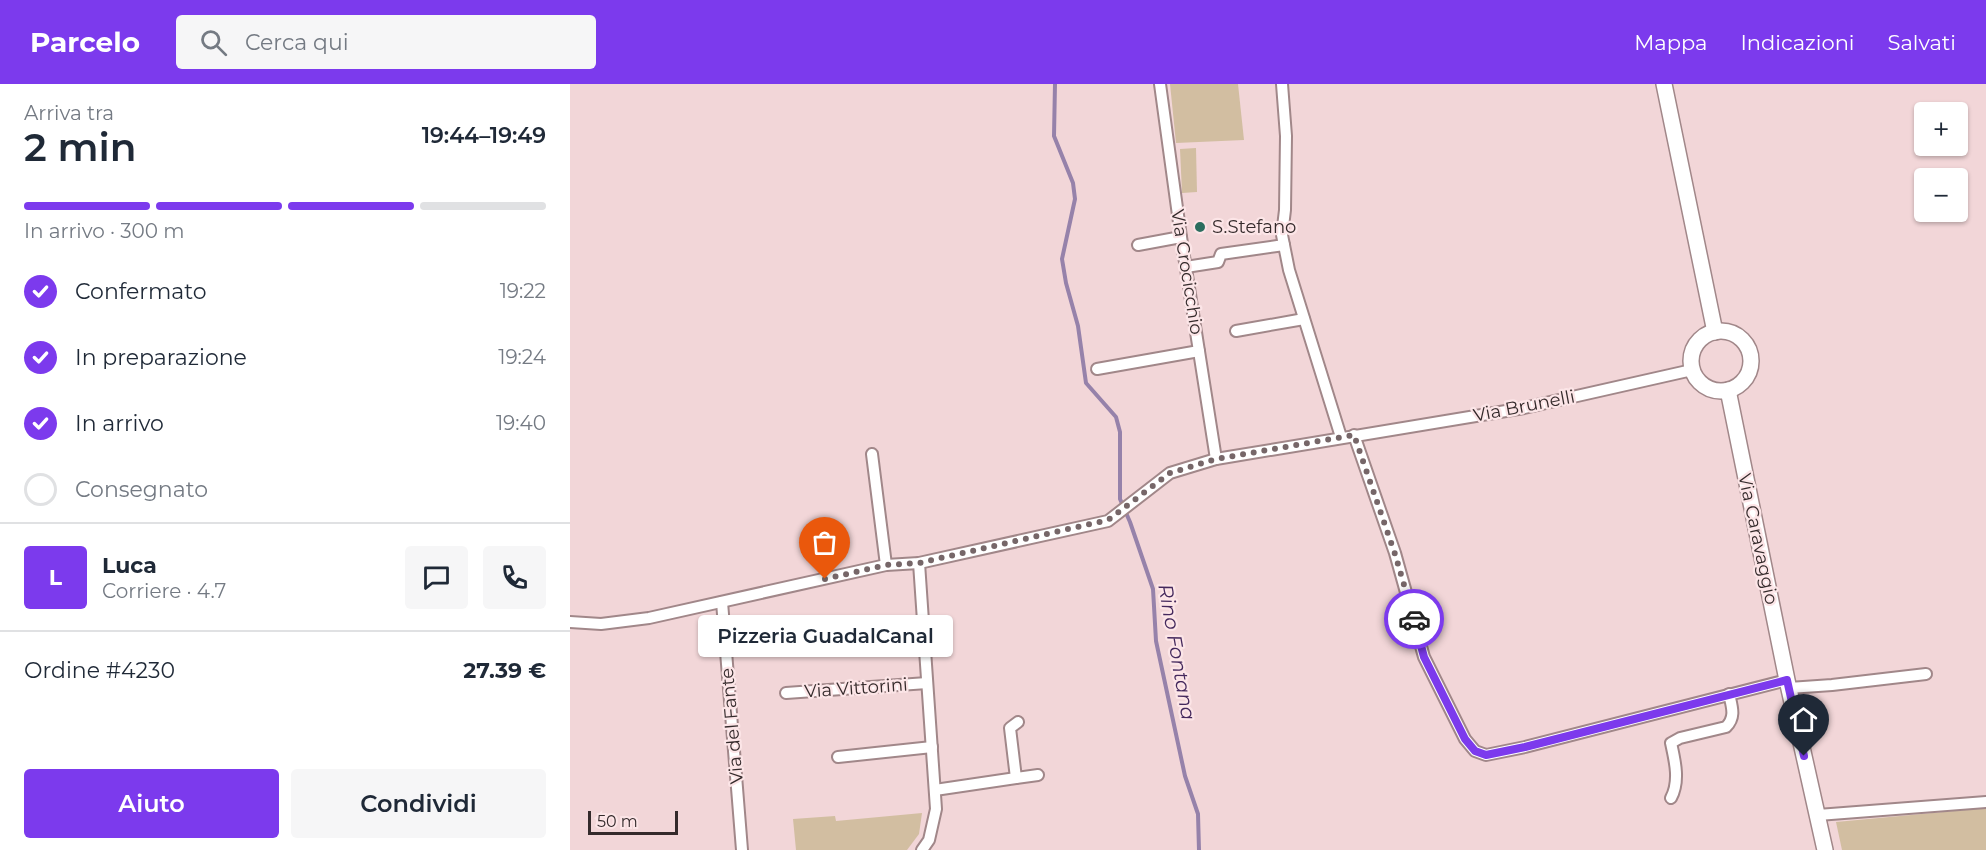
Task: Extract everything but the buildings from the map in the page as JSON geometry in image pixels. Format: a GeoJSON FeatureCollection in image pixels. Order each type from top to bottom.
{"type":"FeatureCollection","features":[{"type":"Feature","properties":{"kind":"street","name":"Via Crocicchio"},"geometry":{"type":"LineString","coordinates":[[1160,84],[1181,237],[1216,459]]}},
{"type":"Feature","properties":{"kind":"street"},"geometry":{"type":"LineString","coordinates":[[1282,84],[1286,136],[1285,210],[1282,235],[1289,270],[1341,437]]}},
{"type":"Feature","properties":{"kind":"street"},"geometry":{"type":"LineString","coordinates":[[1664,84],[1715,332]]}},
{"type":"Feature","properties":{"kind":"street"},"geometry":{"type":"LineString","coordinates":[[1138,245],[1181,237]]}},
{"type":"Feature","properties":{"kind":"street"},"geometry":{"type":"LineString","coordinates":[[1186,267],[1218,262],[1221,254],[1284,245]]}},
{"type":"Feature","properties":{"kind":"street"},"geometry":{"type":"LineString","coordinates":[[1236,331],[1304,319]]}},
{"type":"Feature","properties":{"kind":"street"},"geometry":{"type":"LineString","coordinates":[[1715,332],[1735,335],[1743,341],[1751,360],[1745,379],[1728,390],[1710,389],[1696,379],[1692,370],[1693,351],[1698,342],[1715,332]]}},
{"type":"Feature","properties":{"kind":"street"},"geometry":{"type":"LineString","coordinates":[[1097,369],[1199,351]]}},
{"type":"Feature","properties":{"kind":"street","name":"Via Brunelli"},"geometry":{"type":"LineString","coordinates":[[1354,435],[1524,408],[1692,370]]}},
{"type":"Feature","properties":{"kind":"street","name":"Via Caravaggio"},"geometry":{"type":"LineString","coordinates":[[1728,390],[1788,684],[1825,850]]}},
{"type":"Feature","properties":{"kind":"street"},"geometry":{"type":"LineString","coordinates":[[570,622],[601,624],[649,618],[886,565],[919,563],[1108,520],[1170,473],[1216,459],[1354,435],[1395,554],[1424,657],[1465,739],[1475,751],[1486,755],[1525,747],[1729,694],[1788,684],[1832,685],[1926,674]]}},
{"type":"Feature","properties":{"kind":"street"},"geometry":{"type":"LineString","coordinates":[[872,454],[886,565]]}},
{"type":"Feature","properties":{"kind":"street"},"geometry":{"type":"LineString","coordinates":[[919,563],[925,623],[936,811],[928,840],[922,850]]}},
{"type":"Feature","properties":{"kind":"street","name":"Via del Fante"},"geometry":{"type":"LineString","coordinates":[[722,602],[742,850]]}},
{"type":"Feature","properties":{"kind":"street"},"geometry":{"type":"LineString","coordinates":[[725,639],[796,626]]}},
{"type":"Feature","properties":{"kind":"street","name":"Via Vittorini"},"geometry":{"type":"LineString","coordinates":[[786,693],[927,683]]}},
{"type":"Feature","properties":{"kind":"street"},"geometry":{"type":"LineString","coordinates":[[1671,798],[1677,787],[1671,743],[1680,738],[1726,727],[1731,722],[1733,712],[1729,694]]}},
{"type":"Feature","properties":{"kind":"street"},"geometry":{"type":"LineString","coordinates":[[1016,778],[1010,728],[1018,722]]}},
{"type":"Feature","properties":{"kind":"street"},"geometry":{"type":"LineString","coordinates":[[838,757],[932,747]]}},
{"type":"Feature","properties":{"kind":"street"},"geometry":{"type":"LineString","coordinates":[[935,790],[1038,776]]}},
{"type":"Feature","properties":{"kind":"street"},"geometry":{"type":"LineString","coordinates":[[1818,815],[1986,802]]}},
{"type":"Feature","properties":{"kind":"shaded area"},"geometry":{"type":"Polygon","coordinates":[[[1170,84],[1238,84],[1244,140],[1176,143],[1170,84]]]}},
{"type":"Feature","properties":{"kind":"shaded area"},"geometry":{"type":"Polygon","coordinates":[[[1196,148],[1197,192],[1182,193],[1180,149],[1196,148]]]}},
{"type":"Feature","properties":{"kind":"shaded area"},"geometry":{"type":"Polygon","coordinates":[[[1986,808],[1986,850],[1842,850],[1836,822],[1986,808]]]}},
{"type":"Feature","properties":{"kind":"shaded area"},"geometry":{"type":"Polygon","coordinates":[[[922,813],[919,834],[907,850],[796,850],[793,819],[835,816],[836,821],[922,813]]]}},
{"type":"Feature","properties":{"kind":"waterway","name":"Rino Fontana"},"geometry":{"type":"LineString","coordinates":[[1055,84],[1054,136],[1073,183],[1075,199],[1062,259],[1066,283],[1078,326],[1086,383],[1116,417],[1120,432],[1120,499],[1153,589],[1156,641],[1185,776],[1198,814],[1199,850]]}},
{"type":"Feature","properties":{"kind":"way so far"},"geometry":{"type":"LineString","coordinates":[[825,579],[886,565],[919,563],[1108,520],[1170,473],[1216,459],[1354,435],[1395,554],[1414,619]]}},
{"type":"Feature","properties":{"kind":"place","name":"S.Stefano"},"geometry":{"type":"Point","coordinates":[1200,227]}},
{"type":"Feature","properties":{"kind":"place","name":"Pizzeria GuadalCanal"},"geometry":{"type":"Point","coordinates":[825,579]}},
{"type":"Feature","properties":{"kind":"route"},"geometry":{"type":"LineString","coordinates":[[1414,619],[1424,657],[1465,739],[1475,751],[1486,755],[1787,680],[1804,756]]}}]}
